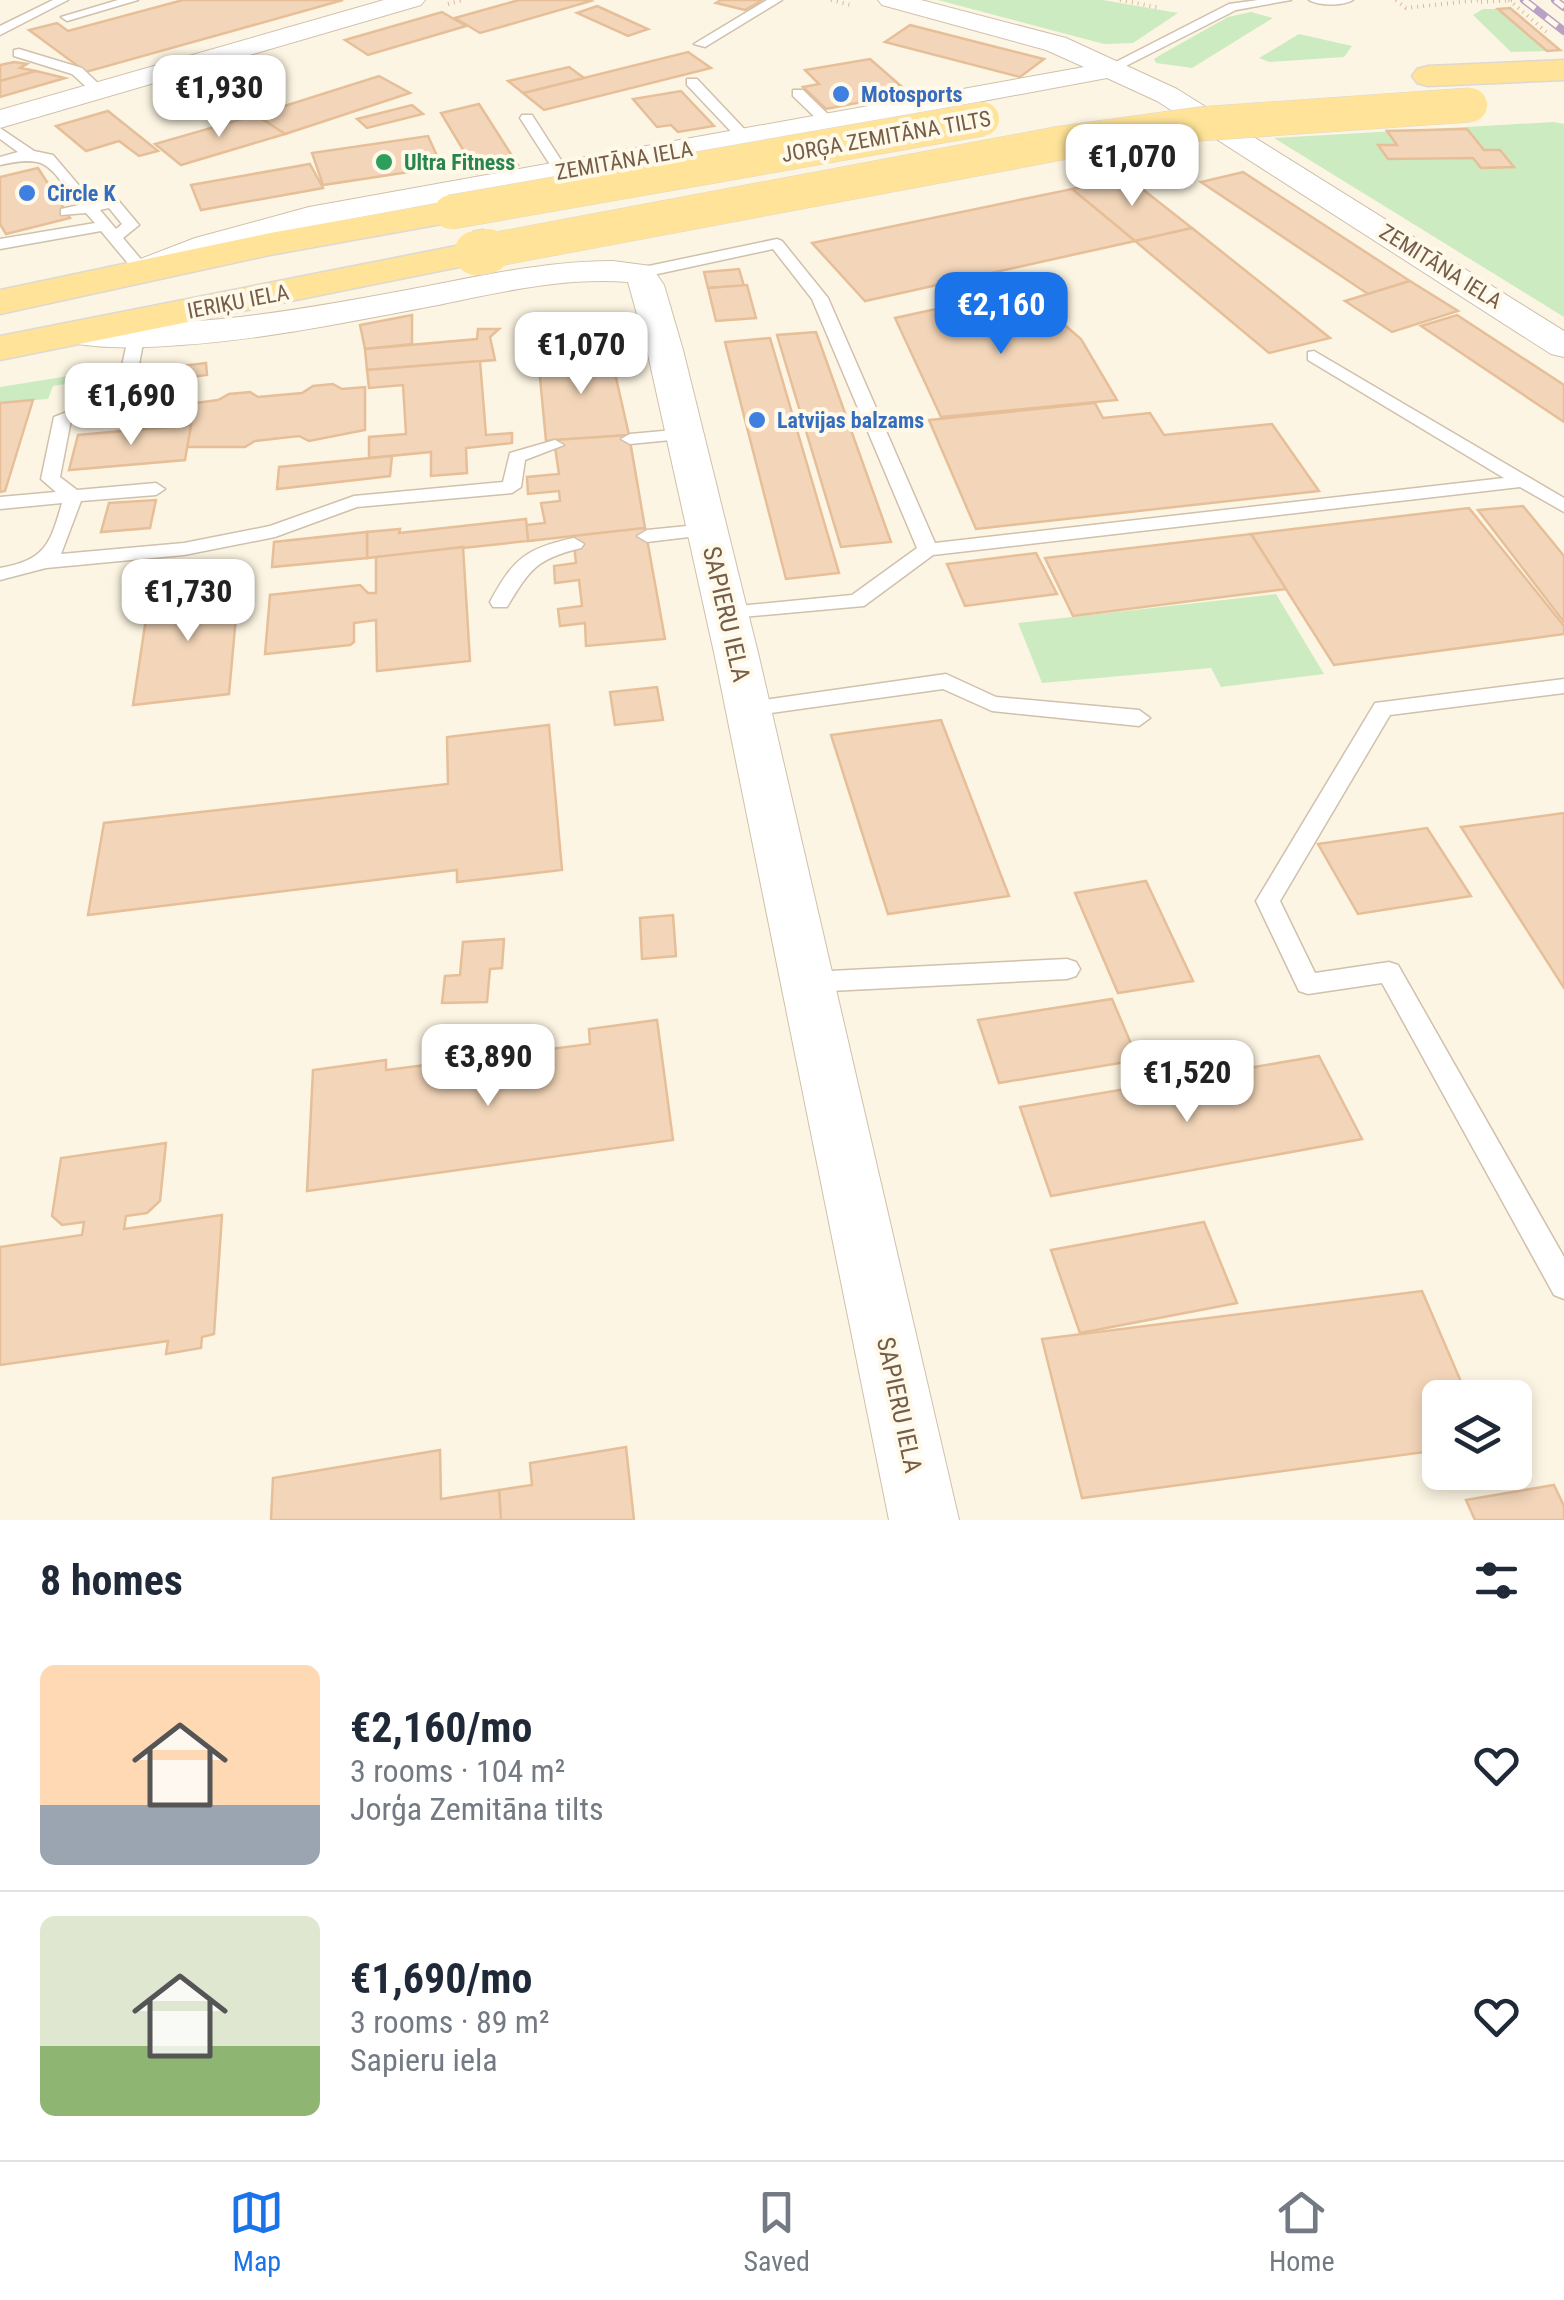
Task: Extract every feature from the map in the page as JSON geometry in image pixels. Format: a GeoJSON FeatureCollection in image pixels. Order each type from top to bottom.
{"type":"FeatureCollection","features":[{"type":"Feature","properties":{"kind":"main road"},"geometry":{"type":"LineString","coordinates":[[1391,77],[1564,70]]}},
{"type":"Feature","properties":{"kind":"main road","name":"JORĢA ZEMITĀNA TILTS"},"geometry":{"type":"LineString","coordinates":[[451,212],[1003,116],[1224,88]]}},
{"type":"Feature","properties":{"kind":"main road","name":"JORĢA ZEMITĀNA TILTS"},"geometry":{"type":"LineString","coordinates":[[476,254],[1060,143],[1278,117],[1564,102]]}},
{"type":"Feature","properties":{"kind":"main road","name":"IERIĶU IELA"},"geometry":{"type":"LineString","coordinates":[[0,302],[142,270],[451,212]]}},
{"type":"Feature","properties":{"kind":"main road","name":"IERIĶU IELA"},"geometry":{"type":"LineString","coordinates":[[0,348],[476,254]]}},
{"type":"Feature","properties":{"kind":"street"},"geometry":{"type":"LineString","coordinates":[[0,118],[412,0]]}},
{"type":"Feature","properties":{"kind":"street","name":"ZEMITĀNA IELA"},"geometry":{"type":"LineString","coordinates":[[891,0],[1039,39],[1167,95],[1564,346]]}},
{"type":"Feature","properties":{"kind":"street","name":"ZEMITĀNA IELA"},"geometry":{"type":"LineString","coordinates":[[142,270],[207,245],[309,218],[1111,68]]}},
{"type":"Feature","properties":{"kind":"street"},"geometry":{"type":"LineString","coordinates":[[71,333],[136,338],[310,318],[569,269],[639,273]]}},
{"type":"Feature","properties":{"kind":"street","name":"SAPIERU IELA"},"geometry":{"type":"LineString","coordinates":[[639,273],[647,285],[685,434],[749,709],[924,1520]]}},
{"type":"Feature","properties":{"kind":"lane"},"geometry":{"type":"LineString","coordinates":[[0,32],[62,0]]}},
{"type":"Feature","properties":{"kind":"lane"},"geometry":{"type":"LineString","coordinates":[[67,17],[132,0]]}},
{"type":"Feature","properties":{"kind":"lane"},"geometry":{"type":"LineString","coordinates":[[700,44],[776,0]]}},
{"type":"Feature","properties":{"kind":"lane"},"geometry":{"type":"LineString","coordinates":[[1111,68],[1203,12],[1286,0]]}},
{"type":"Feature","properties":{"kind":"lane"},"geometry":{"type":"LineString","coordinates":[[1315,0],[1347,0]]}},
{"type":"Feature","properties":{"kind":"lane"},"geometry":{"type":"LineString","coordinates":[[9,50],[77,71],[98,90]]}},
{"type":"Feature","properties":{"kind":"lane"},"geometry":{"type":"LineString","coordinates":[[692,82],[745,138]]}},
{"type":"Feature","properties":{"kind":"lane"},"geometry":{"type":"LineString","coordinates":[[798,93],[829,123]]}},
{"type":"Feature","properties":{"kind":"lane"},"geometry":{"type":"LineString","coordinates":[[527,118],[561,171]]}},
{"type":"Feature","properties":{"kind":"lane"},"geometry":{"type":"LineString","coordinates":[[0,132],[29,154],[48,158],[142,270]]}},
{"type":"Feature","properties":{"kind":"lane"},"geometry":{"type":"LineString","coordinates":[[0,161],[29,154]]}},
{"type":"Feature","properties":{"kind":"lane"},"geometry":{"type":"LineString","coordinates":[[1,234],[110,231],[131,225],[109,202],[66,212]]}},
{"type":"Feature","properties":{"kind":"lane"},"geometry":{"type":"LineString","coordinates":[[639,273],[778,244],[820,298],[928,550]]}},
{"type":"Feature","properties":{"kind":"lane"},"geometry":{"type":"LineString","coordinates":[[73,496],[50,479],[63,417],[124,396],[136,338]]}},
{"type":"Feature","properties":{"kind":"lane"},"geometry":{"type":"LineString","coordinates":[[1314,356],[1564,506]]}},
{"type":"Feature","properties":{"kind":"lane"},"geometry":{"type":"LineString","coordinates":[[630,440],[685,434]]}},
{"type":"Feature","properties":{"kind":"lane"},"geometry":{"type":"LineString","coordinates":[[0,574],[34,570],[47,562],[184,549],[275,531],[354,502],[512,487],[516,458],[555,445]]}},
{"type":"Feature","properties":{"kind":"lane"},"geometry":{"type":"LineString","coordinates":[[727,614],[858,601],[928,550],[1522,482]]}},
{"type":"Feature","properties":{"kind":"lane"},"geometry":{"type":"LineString","coordinates":[[0,503],[156,488]]}},
{"type":"Feature","properties":{"kind":"lane"},"geometry":{"type":"LineString","coordinates":[[47,562],[64,533],[73,496]]}},
{"type":"Feature","properties":{"kind":"lane"},"geometry":{"type":"LineString","coordinates":[[647,536],[708,530]]}},
{"type":"Feature","properties":{"kind":"lane"},"geometry":{"type":"LineString","coordinates":[[500,602],[519,567],[542,550],[574,544]]}},
{"type":"Feature","properties":{"kind":"lane"},"geometry":{"type":"LineString","coordinates":[[749,709],[946,681],[992,704],[1139,718]]}},
{"type":"Feature","properties":{"kind":"lane"},"geometry":{"type":"LineString","coordinates":[[1564,686],[1384,708],[1268,901],[1308,984],[1389,972],[1564,1285]]}},
{"type":"Feature","properties":{"kind":"lane"},"geometry":{"type":"LineString","coordinates":[[810,982],[1067,969]]}},
{"type":"Feature","properties":{"kind":"path"},"geometry":{"type":"LineString","coordinates":[[1120,0],[1165,8]]}},
{"type":"Feature","properties":{"kind":"path"},"geometry":{"type":"LineString","coordinates":[[1396,0],[1406,8],[1517,0]]}},
{"type":"Feature","properties":{"kind":"path"},"geometry":{"type":"LineString","coordinates":[[1509,0],[1552,37]]}},
{"type":"Feature","properties":{"kind":"green space"},"geometry":{"type":"Polygon","coordinates":[[[938,0],[1103,0],[1178,13],[1133,43],[1104,44],[938,0]]]}},
{"type":"Feature","properties":{"kind":"green space"},"geometry":{"type":"Polygon","coordinates":[[[1483,9],[1498,9],[1547,51],[1511,52],[1473,15],[1483,9]]]}},
{"type":"Feature","properties":{"kind":"green space"},"geometry":{"type":"Polygon","coordinates":[[[1251,12],[1273,18],[1192,68],[1156,63],[1154,59],[1228,17],[1251,12]]]}},
{"type":"Feature","properties":{"kind":"green space"},"geometry":{"type":"Polygon","coordinates":[[[1299,34],[1352,46],[1344,57],[1269,62],[1259,58],[1299,34]]]}},
{"type":"Feature","properties":{"kind":"green space"},"geometry":{"type":"Polygon","coordinates":[[[1564,124],[1564,317],[1274,138],[1564,124]]]}},
{"type":"Feature","properties":{"kind":"green space"},"geometry":{"type":"Polygon","coordinates":[[[112,369],[108,377],[53,386],[48,399],[0,403],[0,387],[112,369]]]}},
{"type":"Feature","properties":{"kind":"green space"},"geometry":{"type":"Polygon","coordinates":[[[1276,594],[1324,674],[1221,687],[1211,668],[1042,683],[1018,623],[1276,594]]]}},
{"type":"Feature","properties":{"kind":"building"},"geometry":{"type":"Polygon","coordinates":[[[183,0],[343,0],[86,72],[29,30],[57,23],[68,31],[183,0]]]}},
{"type":"Feature","properties":{"kind":"building"},"geometry":{"type":"Polygon","coordinates":[[[519,0],[591,1],[480,33],[455,18],[519,0]]]}},
{"type":"Feature","properties":{"kind":"building"},"geometry":{"type":"Polygon","coordinates":[[[761,1],[745,10],[716,3],[761,1]]]}},
{"type":"Feature","properties":{"kind":"building"},"geometry":{"type":"Polygon","coordinates":[[[597,6],[648,29],[628,36],[577,13],[597,6]]]}},
{"type":"Feature","properties":{"kind":"building"},"geometry":{"type":"Polygon","coordinates":[[[1510,8],[1560,50],[1547,51],[1498,9],[1510,8]]]}},
{"type":"Feature","properties":{"kind":"building"},"geometry":{"type":"Polygon","coordinates":[[[442,12],[466,26],[368,55],[345,40],[442,12]]]}},
{"type":"Feature","properties":{"kind":"building"},"geometry":{"type":"Polygon","coordinates":[[[910,25],[1044,59],[1020,77],[885,42],[910,25]]]}},
{"type":"Feature","properties":{"kind":"building"},"geometry":{"type":"Polygon","coordinates":[[[688,52],[711,68],[544,110],[523,93],[688,52]]]}},
{"type":"Feature","properties":{"kind":"building"},"geometry":{"type":"Polygon","coordinates":[[[870,59],[909,93],[826,109],[803,87],[819,84],[805,70],[870,59]]]}},
{"type":"Feature","properties":{"kind":"building"},"geometry":{"type":"Polygon","coordinates":[[[27,64],[20,68],[36,71],[0,81],[0,65],[27,64]]]}},
{"type":"Feature","properties":{"kind":"building"},"geometry":{"type":"Polygon","coordinates":[[[569,67],[584,78],[523,93],[508,81],[569,67]]]}},
{"type":"Feature","properties":{"kind":"building"},"geometry":{"type":"Polygon","coordinates":[[[36,71],[65,78],[0,97],[0,81],[36,71]]]}},
{"type":"Feature","properties":{"kind":"building"},"geometry":{"type":"Polygon","coordinates":[[[379,76],[410,93],[285,134],[256,115],[379,76]]]}},
{"type":"Feature","properties":{"kind":"building"},"geometry":{"type":"Polygon","coordinates":[[[681,91],[714,126],[678,132],[671,125],[657,127],[633,99],[681,91]]]}},
{"type":"Feature","properties":{"kind":"building"},"geometry":{"type":"Polygon","coordinates":[[[479,104],[518,165],[477,173],[441,113],[479,104]]]}},
{"type":"Feature","properties":{"kind":"building"},"geometry":{"type":"Polygon","coordinates":[[[412,105],[423,114],[367,128],[357,119],[412,105]]]}},
{"type":"Feature","properties":{"kind":"building"},"geometry":{"type":"Polygon","coordinates":[[[108,111],[158,151],[139,156],[119,141],[86,151],[56,126],[108,111]]]}},
{"type":"Feature","properties":{"kind":"building"},"geometry":{"type":"Polygon","coordinates":[[[256,115],[285,134],[181,165],[155,144],[256,115]]]}},
{"type":"Feature","properties":{"kind":"building"},"geometry":{"type":"Polygon","coordinates":[[[1467,129],[1484,150],[1500,150],[1514,167],[1481,168],[1473,158],[1388,159],[1378,145],[1397,145],[1387,131],[1467,129]]]}},
{"type":"Feature","properties":{"kind":"building"},"geometry":{"type":"Polygon","coordinates":[[[428,136],[442,167],[323,185],[312,153],[428,136]]]}},
{"type":"Feature","properties":{"kind":"building"},"geometry":{"type":"Polygon","coordinates":[[[310,164],[323,188],[201,210],[191,185],[310,164]]]}},
{"type":"Feature","properties":{"kind":"building","name":"Circle K"},"geometry":{"type":"Polygon","coordinates":[[[38,168],[70,218],[6,234],[0,224],[0,177],[38,168]]]}},
{"type":"Feature","properties":{"kind":"building"},"geometry":{"type":"Polygon","coordinates":[[[1243,172],[1410,281],[1368,294],[1201,182],[1243,172]]]}},
{"type":"Feature","properties":{"kind":"building"},"geometry":{"type":"Polygon","coordinates":[[[1127,177],[1192,228],[1135,241],[1072,189],[1127,177]]]}},
{"type":"Feature","properties":{"kind":"building"},"geometry":{"type":"Polygon","coordinates":[[[1072,189],[1135,241],[865,301],[812,243],[1072,189]]]}},
{"type":"Feature","properties":{"kind":"building"},"geometry":{"type":"Polygon","coordinates":[[[1192,228],[1330,338],[1269,353],[1135,241],[1192,228]]]}},
{"type":"Feature","properties":{"kind":"building"},"geometry":{"type":"Polygon","coordinates":[[[739,269],[744,286],[708,288],[704,272],[739,269]]]}},
{"type":"Feature","properties":{"kind":"building"},"geometry":{"type":"Polygon","coordinates":[[[1410,281],[1458,311],[1392,332],[1345,301],[1410,281]]]}},
{"type":"Feature","properties":{"kind":"building"},"geometry":{"type":"Polygon","coordinates":[[[747,285],[756,318],[716,321],[708,288],[747,285]]]}},
{"type":"Feature","properties":{"kind":"building"},"geometry":{"type":"Polygon","coordinates":[[[1024,290],[1081,339],[1117,400],[941,417],[895,318],[1024,290]]]}},
{"type":"Feature","properties":{"kind":"building"},"geometry":{"type":"Polygon","coordinates":[[[604,314],[610,351],[538,357],[534,320],[604,314]]]}},
{"type":"Feature","properties":{"kind":"building"},"geometry":{"type":"Polygon","coordinates":[[[412,315],[412,344],[365,349],[360,325],[412,315]]]}},
{"type":"Feature","properties":{"kind":"building"},"geometry":{"type":"Polygon","coordinates":[[[1457,315],[1564,385],[1564,422],[1421,326],[1457,315]]]}},
{"type":"Feature","properties":{"kind":"building"},"geometry":{"type":"Polygon","coordinates":[[[478,329],[499,329],[490,337],[495,360],[367,370],[365,349],[477,339],[478,329]]]}},
{"type":"Feature","properties":{"kind":"building"},"geometry":{"type":"Polygon","coordinates":[[[816,332],[891,542],[841,547],[777,335],[816,332]]]}},
{"type":"Feature","properties":{"kind":"building"},"geometry":{"type":"Polygon","coordinates":[[[770,338],[839,573],[786,579],[725,342],[770,338]]]}},
{"type":"Feature","properties":{"kind":"building"},"geometry":{"type":"Polygon","coordinates":[[[610,351],[629,435],[546,441],[538,357],[610,351]]]}},
{"type":"Feature","properties":{"kind":"building"},"geometry":{"type":"Polygon","coordinates":[[[480,361],[486,435],[512,433],[512,443],[466,448],[467,473],[431,476],[431,452],[369,458],[369,437],[406,434],[403,385],[369,388],[367,370],[480,361]]]}},
{"type":"Feature","properties":{"kind":"building"},"geometry":{"type":"Polygon","coordinates":[[[206,363],[207,375],[183,378],[182,366],[206,363]]]}},
{"type":"Feature","properties":{"kind":"building"},"geometry":{"type":"Polygon","coordinates":[[[333,384],[342,389],[365,387],[365,430],[309,441],[299,436],[255,441],[245,447],[187,447],[195,403],[250,392],[258,397],[302,393],[313,386],[333,384]]]}},
{"type":"Feature","properties":{"kind":"building"},"geometry":{"type":"Polygon","coordinates":[[[33,400],[5,491],[0,492],[0,403],[33,400]]]}},
{"type":"Feature","properties":{"kind":"building"},"geometry":{"type":"Polygon","coordinates":[[[1095,403],[1103,418],[1150,413],[1164,435],[1272,424],[1319,491],[976,529],[929,420],[1095,403]]]}},
{"type":"Feature","properties":{"kind":"building"},"geometry":{"type":"Polygon","coordinates":[[[191,425],[185,460],[69,470],[78,435],[191,425]]]}},
{"type":"Feature","properties":{"kind":"building"},"geometry":{"type":"Polygon","coordinates":[[[629,435],[645,528],[528,541],[526,525],[545,523],[541,503],[560,501],[559,491],[528,494],[527,477],[559,474],[554,440],[629,435]]]}},
{"type":"Feature","properties":{"kind":"building"},"geometry":{"type":"Polygon","coordinates":[[[392,456],[390,476],[277,489],[279,467],[392,456]]]}},
{"type":"Feature","properties":{"kind":"building"},"geometry":{"type":"Polygon","coordinates":[[[156,500],[150,528],[101,532],[109,503],[156,500]]]}},
{"type":"Feature","properties":{"kind":"building"},"geometry":{"type":"Polygon","coordinates":[[[1523,506],[1564,556],[1564,622],[1478,510],[1523,506]]]}},
{"type":"Feature","properties":{"kind":"building"},"geometry":{"type":"Polygon","coordinates":[[[1469,508],[1564,626],[1564,634],[1334,665],[1251,534],[1469,508]]]}},
{"type":"Feature","properties":{"kind":"building"},"geometry":{"type":"Polygon","coordinates":[[[526,519],[528,541],[367,558],[367,532],[400,529],[399,533],[526,519]]]}},
{"type":"Feature","properties":{"kind":"building"},"geometry":{"type":"Polygon","coordinates":[[[645,528],[665,639],[586,646],[585,623],[560,626],[558,609],[582,606],[579,580],[555,583],[554,566],[576,563],[573,536],[645,528]]]}},
{"type":"Feature","properties":{"kind":"building"},"geometry":{"type":"Polygon","coordinates":[[[367,532],[367,558],[272,567],[274,542],[367,532]]]}},
{"type":"Feature","properties":{"kind":"building"},"geometry":{"type":"Polygon","coordinates":[[[1251,534],[1286,589],[1073,616],[1045,558],[1251,534]]]}},
{"type":"Feature","properties":{"kind":"building"},"geometry":{"type":"Polygon","coordinates":[[[463,547],[470,661],[377,671],[376,620],[354,623],[354,642],[350,645],[265,654],[270,595],[360,585],[368,593],[376,593],[376,557],[463,547]]]}},
{"type":"Feature","properties":{"kind":"building"},"geometry":{"type":"Polygon","coordinates":[[[1036,553],[1057,594],[965,606],[947,564],[1036,553]]]}},
{"type":"Feature","properties":{"kind":"building"},"geometry":{"type":"Polygon","coordinates":[[[239,583],[229,694],[133,705],[150,592],[239,583]]]}},
{"type":"Feature","properties":{"kind":"building"},"geometry":{"type":"Polygon","coordinates":[[[657,687],[663,720],[615,725],[610,692],[657,687]]]}},
{"type":"Feature","properties":{"kind":"building"},"geometry":{"type":"Polygon","coordinates":[[[941,720],[1009,896],[888,914],[831,735],[941,720]]]}},
{"type":"Feature","properties":{"kind":"building"},"geometry":{"type":"Polygon","coordinates":[[[549,725],[562,870],[457,882],[457,870],[88,915],[104,823],[448,784],[447,737],[549,725]]]}},
{"type":"Feature","properties":{"kind":"building"},"geometry":{"type":"Polygon","coordinates":[[[1564,813],[1564,988],[1461,827],[1564,813]]]}},
{"type":"Feature","properties":{"kind":"building"},"geometry":{"type":"Polygon","coordinates":[[[1427,828],[1471,896],[1358,914],[1318,844],[1427,828]]]}},
{"type":"Feature","properties":{"kind":"building"},"geometry":{"type":"Polygon","coordinates":[[[1146,881],[1193,981],[1118,993],[1075,893],[1146,881]]]}},
{"type":"Feature","properties":{"kind":"building"},"geometry":{"type":"Polygon","coordinates":[[[673,915],[676,956],[642,959],[640,918],[673,915]]]}},
{"type":"Feature","properties":{"kind":"building"},"geometry":{"type":"Polygon","coordinates":[[[504,939],[502,968],[490,969],[487,1002],[442,1003],[445,976],[460,975],[463,942],[504,939]]]}},
{"type":"Feature","properties":{"kind":"building"},"geometry":{"type":"Polygon","coordinates":[[[1112,999],[1138,1060],[999,1083],[978,1020],[1112,999]]]}},
{"type":"Feature","properties":{"kind":"building"},"geometry":{"type":"Polygon","coordinates":[[[657,1020],[673,1140],[307,1191],[313,1070],[386,1060],[386,1070],[590,1044],[589,1029],[657,1020]]]}},
{"type":"Feature","properties":{"kind":"building"},"geometry":{"type":"Polygon","coordinates":[[[1319,1056],[1362,1139],[1051,1196],[1020,1107],[1319,1056]]]}},
{"type":"Feature","properties":{"kind":"building"},"geometry":{"type":"Polygon","coordinates":[[[166,1143],[160,1201],[147,1213],[126,1216],[124,1229],[222,1215],[214,1334],[202,1337],[201,1348],[166,1354],[168,1341],[0,1365],[0,1247],[82,1235],[84,1222],[62,1225],[52,1216],[61,1158],[166,1143]]]}},
{"type":"Feature","properties":{"kind":"building"},"geometry":{"type":"Polygon","coordinates":[[[1204,1222],[1237,1303],[1080,1333],[1051,1250],[1204,1222]]]}},
{"type":"Feature","properties":{"kind":"building"},"geometry":{"type":"Polygon","coordinates":[[[1422,1291],[1460,1380],[1422,1380],[1422,1452],[1082,1498],[1042,1339],[1422,1291]]]}},
{"type":"Feature","properties":{"kind":"building"},"geometry":{"type":"Polygon","coordinates":[[[626,1447],[634,1520],[501,1520],[499,1490],[532,1485],[530,1463],[626,1447]]]}},
{"type":"Feature","properties":{"kind":"building"},"geometry":{"type":"Polygon","coordinates":[[[440,1450],[441,1499],[499,1490],[501,1520],[271,1520],[273,1478],[440,1450]]]}},
{"type":"Feature","properties":{"kind":"building"},"geometry":{"type":"Polygon","coordinates":[[[1554,1485],[1564,1506],[1564,1520],[1475,1520],[1466,1500],[1532,1490],[1554,1485]]]}},
{"type":"Feature","properties":{"kind":"railway"},"geometry":{"type":"LineString","coordinates":[[1524,0],[1564,31]]}},
{"type":"Feature","properties":{"kind":"railway"},"geometry":{"type":"LineString","coordinates":[[1555,0],[1564,7]]}},
{"type":"Feature","properties":{"kind":"place","name":"Motosports"},"geometry":{"type":"Point","coordinates":[841,94]}},
{"type":"Feature","properties":{"kind":"place","name":"Ultra Fitness"},"geometry":{"type":"Point","coordinates":[384,162]}},
{"type":"Feature","properties":{"kind":"place","name":"Circle K"},"geometry":{"type":"Point","coordinates":[27,193]}},
{"type":"Feature","properties":{"kind":"place","name":"Latvijas balzams"},"geometry":{"type":"Point","coordinates":[757,420]}}]}
